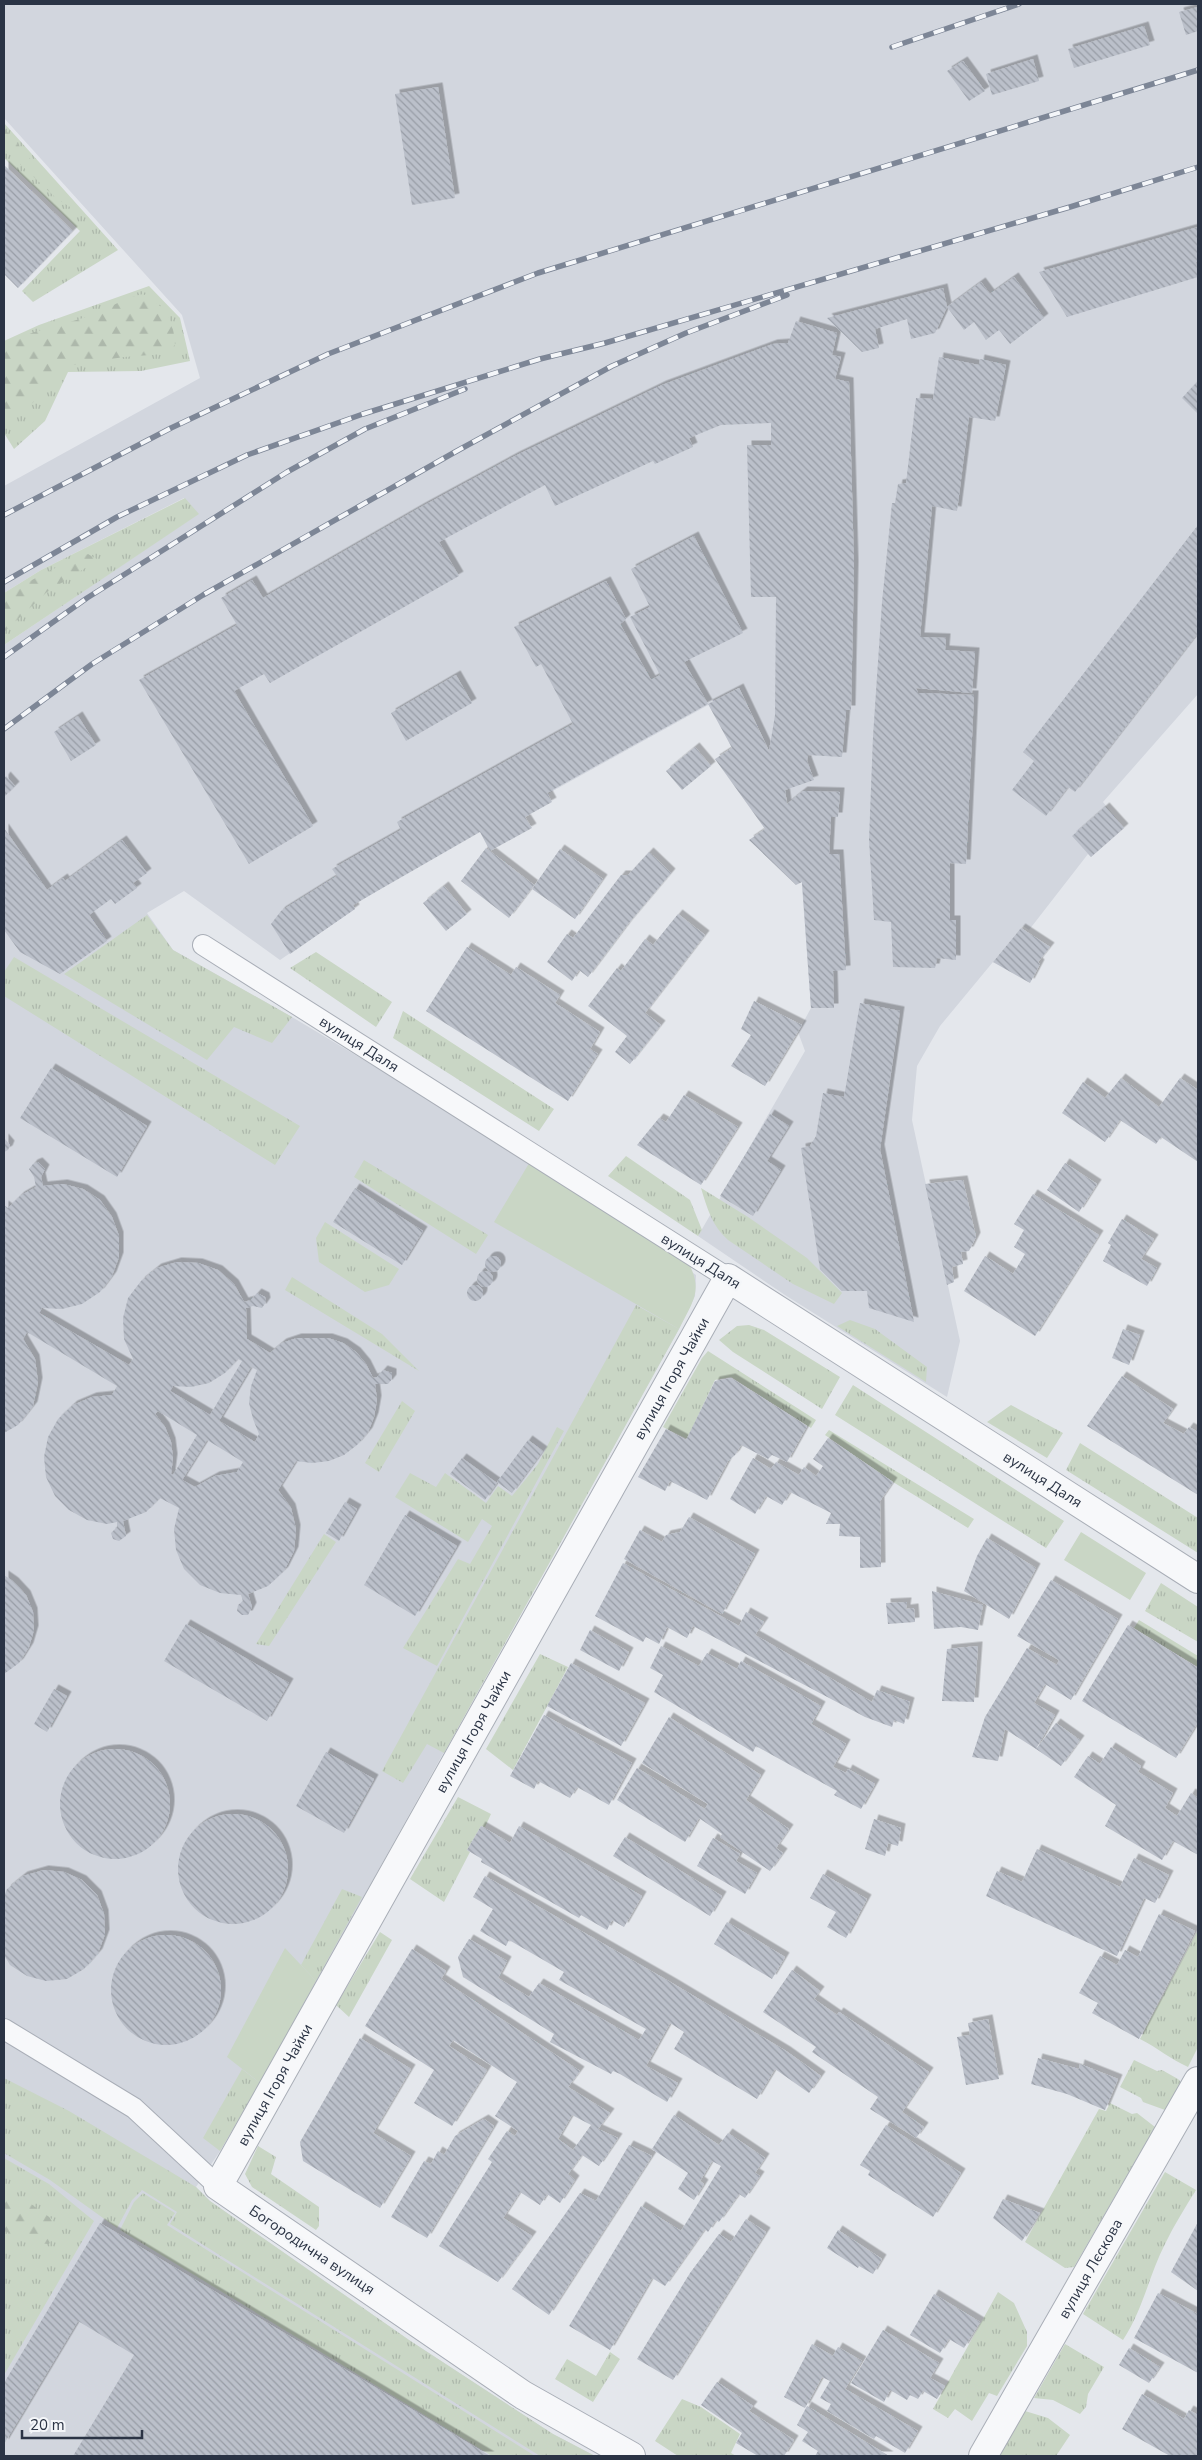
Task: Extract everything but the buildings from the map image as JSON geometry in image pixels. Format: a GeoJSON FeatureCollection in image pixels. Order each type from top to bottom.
{"type":"FeatureCollection","features":[{"type":"Feature","properties":{"kind":"street","name":"вулиця Даля"},"geometry":{"type":"LineString","coordinates":[[728,1278],[1198,1579]]}},
{"type":"Feature","properties":{"kind":"street","name":"вулиця Ігоря Чайки"},"geometry":{"type":"LineString","coordinates":[[218,2186],[728,1278]]}},
{"type":"Feature","properties":{"kind":"street","name":"вулиця Лєскова"},"geometry":{"type":"LineString","coordinates":[[983,2456],[1198,2081]]}},
{"type":"Feature","properties":{"kind":"street","name":"Богородична вулиця"},"geometry":{"type":"LineString","coordinates":[[218,2186],[524,2395],[631,2456]]}},
{"type":"Feature","properties":{"kind":"lane","name":"вулиця Даля"},"geometry":{"type":"LineString","coordinates":[[203,945],[728,1278]]}},
{"type":"Feature","properties":{"kind":"lane","name":"Богородична вулиця"},"geometry":{"type":"LineString","coordinates":[[4,2029],[134,2108],[218,2186]]}},
{"type":"Feature","properties":{"kind":"shaded area"},"geometry":{"type":"Polygon","coordinates":[[[4,4],[1198,4],[1198,694],[1103,802],[1124,828],[1091,857],[1088,854],[1029,930],[1023,926],[1021,928],[940,1026],[917,1066],[912,1120],[960,1341],[947,1397],[785,1295],[698,1236],[805,1051],[798,1032],[811,1008],[800,860],[785,790],[779,771],[739,688],[421,864],[354,905],[355,909],[280,960],[184,891],[147,913],[173,950],[292,1017],[531,1160],[696,1275],[695,1296],[679,1329],[260,2083],[220,2151],[196,2187],[210,2201],[409,2340],[553,2434],[595,2456],[4,2456],[4,645],[198,514],[184,498],[41,570],[4,593],[4,486],[200,378],[182,315],[4,118],[4,4]]]}},
{"type":"Feature","properties":{"kind":"green space"},"geometry":{"type":"Polygon","coordinates":[[[4,123],[118,250],[33,302],[22,291],[80,231],[4,158],[4,123]]]}},
{"type":"Feature","properties":{"kind":"green space"},"geometry":{"type":"Polygon","coordinates":[[[4,128],[75,210],[57,199],[4,149],[4,128]]]}},
{"type":"Feature","properties":{"kind":"green space"},"geometry":{"type":"Polygon","coordinates":[[[149,286],[180,318],[190,361],[141,371],[68,372],[45,421],[14,449],[4,433],[4,341],[39,325],[149,286]]]}},
{"type":"Feature","properties":{"kind":"green space"},"geometry":{"type":"Polygon","coordinates":[[[143,294],[157,303],[167,314],[173,328],[175,345],[163,354],[124,357],[66,366],[28,408],[14,415],[4,412],[4,346],[24,336],[89,316],[129,298],[143,294]]]}},
{"type":"Feature","properties":{"kind":"green space"},"geometry":{"type":"Polygon","coordinates":[[[185,498],[199,514],[4,645],[4,593],[41,570],[185,498]]]}},
{"type":"Feature","properties":{"kind":"green space"},"geometry":{"type":"Polygon","coordinates":[[[88,554],[98,560],[47,592],[4,632],[4,598],[44,573],[88,554]]]}},
{"type":"Feature","properties":{"kind":"green space"},"geometry":{"type":"Polygon","coordinates":[[[147,915],[173,950],[292,1017],[272,1043],[234,1027],[207,1060],[64,974],[147,915]]]}},
{"type":"Feature","properties":{"kind":"green space"},"geometry":{"type":"Polygon","coordinates":[[[316,952],[392,1002],[376,1027],[290,968],[316,952]]]}},
{"type":"Feature","properties":{"kind":"green space"},"geometry":{"type":"Polygon","coordinates":[[[14,957],[300,1126],[275,1165],[4,996],[4,972],[14,957]]]}},
{"type":"Feature","properties":{"kind":"green space"},"geometry":{"type":"Polygon","coordinates":[[[403,1011],[554,1109],[539,1131],[393,1038],[403,1011]]]}},
{"type":"Feature","properties":{"kind":"green space"},"geometry":{"type":"Polygon","coordinates":[[[626,1156],[690,1200],[702,1230],[698,1236],[608,1176],[626,1156]]]}},
{"type":"Feature","properties":{"kind":"green space"},"geometry":{"type":"Polygon","coordinates":[[[364,1160],[488,1235],[476,1254],[354,1177],[364,1160]]]}},
{"type":"Feature","properties":{"kind":"green space"},"geometry":{"type":"Polygon","coordinates":[[[531,1160],[686,1258],[695,1278],[696,1287],[693,1302],[679,1329],[494,1222],[531,1160]]]}},
{"type":"Feature","properties":{"kind":"green space"},"geometry":{"type":"Polygon","coordinates":[[[701,1188],[748,1217],[807,1258],[842,1293],[834,1304],[793,1284],[722,1235],[708,1210],[701,1188]]]}},
{"type":"Feature","properties":{"kind":"green space"},"geometry":{"type":"Polygon","coordinates":[[[325,1222],[399,1269],[389,1285],[365,1292],[319,1262],[316,1238],[325,1222]]]}},
{"type":"Feature","properties":{"kind":"green space"},"geometry":{"type":"Polygon","coordinates":[[[292,1277],[382,1334],[419,1371],[285,1290],[292,1277]]]}},
{"type":"Feature","properties":{"kind":"green space"},"geometry":{"type":"Polygon","coordinates":[[[636,1305],[679,1329],[444,1753],[427,1744],[403,1783],[382,1771],[636,1305]]]}},
{"type":"Feature","properties":{"kind":"green space"},"geometry":{"type":"Polygon","coordinates":[[[850,1320],[875,1329],[927,1367],[926,1382],[837,1326],[850,1320]]]}},
{"type":"Feature","properties":{"kind":"green space"},"geometry":{"type":"Polygon","coordinates":[[[749,1325],[764,1330],[840,1377],[822,1409],[733,1352],[719,1340],[737,1326],[749,1325]]]}},
{"type":"Feature","properties":{"kind":"green space"},"geometry":{"type":"Polygon","coordinates":[[[708,1351],[816,1420],[811,1428],[731,1377],[715,1380],[687,1439],[663,1427],[702,1358],[708,1351]]]}},
{"type":"Feature","properties":{"kind":"green space"},"geometry":{"type":"Polygon","coordinates":[[[853,1385],[1064,1521],[1046,1548],[835,1415],[853,1385]]]}},
{"type":"Feature","properties":{"kind":"green space"},"geometry":{"type":"Polygon","coordinates":[[[402,1401],[415,1411],[379,1472],[365,1463],[402,1401]]]}},
{"type":"Feature","properties":{"kind":"green space"},"geometry":{"type":"Polygon","coordinates":[[[1011,1405],[1063,1433],[1047,1458],[987,1422],[1011,1405]]]}},
{"type":"Feature","properties":{"kind":"green space"},"geometry":{"type":"Polygon","coordinates":[[[557,1427],[564,1431],[437,1666],[403,1648],[458,1559],[470,1564],[492,1526],[482,1519],[468,1542],[395,1497],[410,1473],[436,1487],[445,1473],[486,1503],[498,1486],[512,1496],[538,1464],[557,1427]]]}},
{"type":"Feature","properties":{"kind":"green space"},"geometry":{"type":"Polygon","coordinates":[[[829,1430],[974,1519],[968,1528],[893,1482],[825,1435],[829,1430]]]}},
{"type":"Feature","properties":{"kind":"green space"},"geometry":{"type":"Polygon","coordinates":[[[1080,1443],[1198,1518],[1198,1553],[1066,1470],[1080,1443]]]}},
{"type":"Feature","properties":{"kind":"green space"},"geometry":{"type":"Polygon","coordinates":[[[1081,1532],[1146,1573],[1130,1600],[1064,1560],[1081,1532]]]}},
{"type":"Feature","properties":{"kind":"green space"},"geometry":{"type":"Polygon","coordinates":[[[324,1534],[336,1542],[269,1646],[256,1644],[324,1534]]]}},
{"type":"Feature","properties":{"kind":"green space"},"geometry":{"type":"Polygon","coordinates":[[[1161,1583],[1198,1607],[1198,1642],[1145,1611],[1161,1583]]]}},
{"type":"Feature","properties":{"kind":"green space"},"geometry":{"type":"Polygon","coordinates":[[[1139,1620],[1198,1656],[1198,1667],[1134,1628],[1139,1620]]]}},
{"type":"Feature","properties":{"kind":"green space"},"geometry":{"type":"Polygon","coordinates":[[[540,1654],[568,1667],[513,1770],[486,1749],[540,1654]]]}},
{"type":"Feature","properties":{"kind":"green space"},"geometry":{"type":"Polygon","coordinates":[[[458,1797],[491,1814],[485,1827],[481,1826],[467,1850],[470,1852],[444,1902],[410,1879],[458,1797]]]}},
{"type":"Feature","properties":{"kind":"green space"},"geometry":{"type":"Polygon","coordinates":[[[342,1889],[362,1897],[316,1981],[301,1965],[342,1889]]]}},
{"type":"Feature","properties":{"kind":"green space"},"geometry":{"type":"Polygon","coordinates":[[[1198,1930],[1198,2047],[1188,2067],[1140,2039],[1198,1930]]]}},
{"type":"Feature","properties":{"kind":"green space"},"geometry":{"type":"Polygon","coordinates":[[[380,1932],[392,1940],[349,2017],[336,2005],[380,1932]]]}},
{"type":"Feature","properties":{"kind":"green space"},"geometry":{"type":"Polygon","coordinates":[[[285,1948],[316,1981],[260,2083],[227,2057],[285,1948]]]}},
{"type":"Feature","properties":{"kind":"green space"},"geometry":{"type":"Polygon","coordinates":[[[1134,2060],[1157,2071],[1162,2070],[1181,2082],[1165,2110],[1143,2102],[1141,2098],[1120,2087],[1134,2060]]]}},
{"type":"Feature","properties":{"kind":"green space"},"geometry":{"type":"Polygon","coordinates":[[[242,2069],[260,2083],[220,2151],[203,2138],[242,2069]]]}},
{"type":"Feature","properties":{"kind":"green space"},"geometry":{"type":"Polygon","coordinates":[[[4,2078],[69,2111],[196,2187],[210,2201],[409,2340],[553,2434],[595,2456],[540,2456],[170,2224],[177,2212],[142,2190],[132,2200],[117,2228],[50,2180],[4,2153],[4,2078]]]}},
{"type":"Feature","properties":{"kind":"green space"},"geometry":{"type":"Polygon","coordinates":[[[1110,2103],[1132,2114],[1137,2113],[1155,2127],[1074,2267],[1065,2268],[1025,2242],[1099,2109],[1106,2111],[1110,2103]]]}},
{"type":"Feature","properties":{"kind":"green space"},"geometry":{"type":"Polygon","coordinates":[[[258,2146],[276,2157],[271,2174],[319,2207],[319,2226],[316,2230],[252,2187],[245,2174],[258,2146]]]}},
{"type":"Feature","properties":{"kind":"green space"},"geometry":{"type":"Polygon","coordinates":[[[4,2158],[49,2184],[94,2221],[4,2375],[4,2158]]]}},
{"type":"Feature","properties":{"kind":"green space"},"geometry":{"type":"Polygon","coordinates":[[[1165,2172],[1196,2190],[1165,2244],[1136,2317],[1123,2340],[1083,2314],[1165,2172]]]}},
{"type":"Feature","properties":{"kind":"green space"},"geometry":{"type":"Polygon","coordinates":[[[143,2193],[175,2213],[167,2225],[535,2456],[492,2456],[120,2230],[134,2202],[143,2193]]]}},
{"type":"Feature","properties":{"kind":"green space"},"geometry":{"type":"Polygon","coordinates":[[[16,2198],[28,2202],[52,2219],[53,2237],[49,2244],[34,2243],[4,2231],[4,2199],[16,2198]]]}},
{"type":"Feature","properties":{"kind":"green space"},"geometry":{"type":"Polygon","coordinates":[[[998,2292],[1014,2303],[1027,2332],[1027,2346],[997,2396],[989,2393],[972,2421],[955,2409],[948,2418],[933,2409],[998,2292]]]}},
{"type":"Feature","properties":{"kind":"green space"},"geometry":{"type":"Polygon","coordinates":[[[1065,2344],[1104,2367],[1088,2394],[1086,2407],[1080,2414],[1053,2400],[1034,2398],[1065,2344]]]}},
{"type":"Feature","properties":{"kind":"green space"},"geometry":{"type":"Polygon","coordinates":[[[610,2352],[620,2359],[593,2402],[555,2379],[567,2359],[596,2376],[610,2352]]]}},
{"type":"Feature","properties":{"kind":"green space"},"geometry":{"type":"Polygon","coordinates":[[[682,2399],[701,2407],[740,2434],[731,2453],[736,2456],[678,2456],[655,2441],[682,2399]]]}},
{"type":"Feature","properties":{"kind":"green space"},"geometry":{"type":"Polygon","coordinates":[[[1025,2411],[1048,2418],[1070,2435],[1056,2456],[999,2456],[1025,2411]]]}},
{"type":"Feature","properties":{"kind":"railway"},"geometry":{"type":"LineString","coordinates":[[892,47],[1019,4]]}},
{"type":"Feature","properties":{"kind":"railway"},"geometry":{"type":"LineString","coordinates":[[4,515],[171,428],[328,354],[538,273],[1198,70]]}},
{"type":"Feature","properties":{"kind":"railway"},"geometry":{"type":"LineString","coordinates":[[4,582],[117,517],[247,455],[363,414],[540,359],[605,343],[1070,207],[1198,167]]}},
{"type":"Feature","properties":{"kind":"railway"},"geometry":{"type":"LineString","coordinates":[[4,729],[92,664],[203,595],[455,452],[612,366],[686,333],[787,295]]}},
{"type":"Feature","properties":{"kind":"railway"},"geometry":{"type":"LineString","coordinates":[[4,657],[87,598],[287,472],[365,429],[465,389]]}}]}
